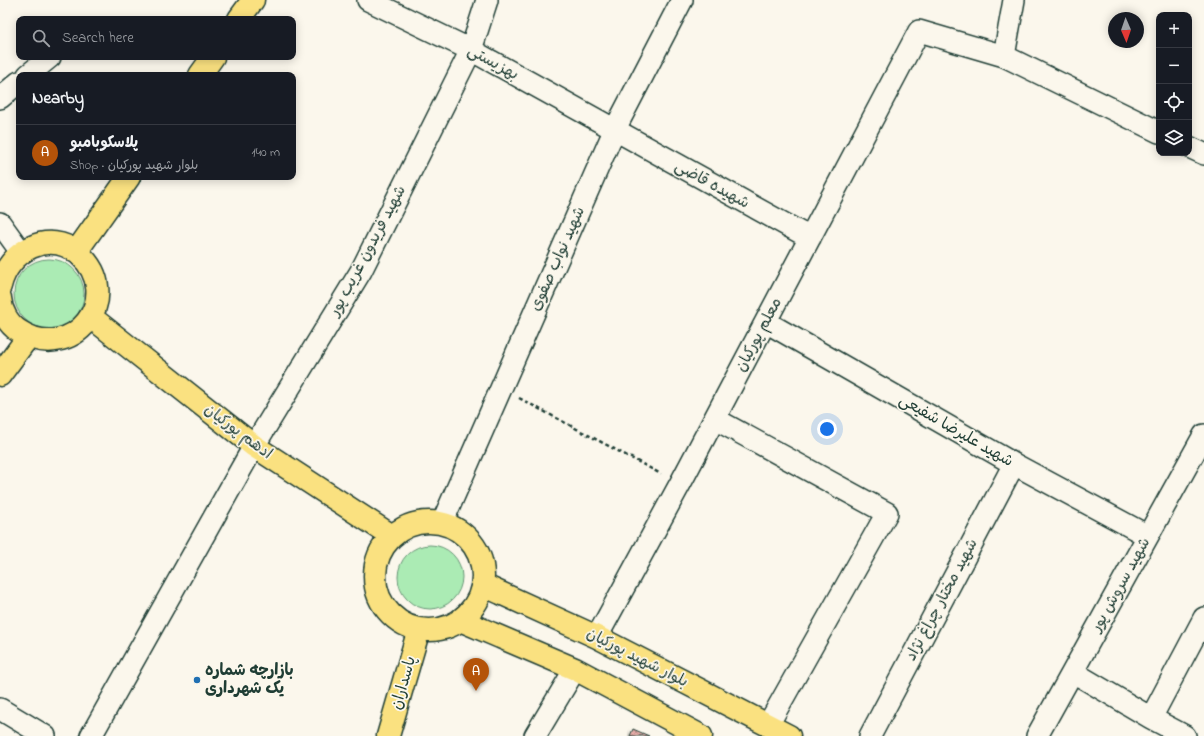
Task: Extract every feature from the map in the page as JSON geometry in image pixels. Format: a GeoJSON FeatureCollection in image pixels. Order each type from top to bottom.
{"type":"FeatureCollection","features":[{"type":"Feature","properties":{"kind":"main road"},"geometry":{"type":"LineString","coordinates":[[241,16],[253,0]]}},
{"type":"Feature","properties":{"kind":"main road"},"geometry":{"type":"LineString","coordinates":[[202,72],[211,60]]}},
{"type":"Feature","properties":{"kind":"main road"},"geometry":{"type":"LineString","coordinates":[[76,252],[127,180]]}},
{"type":"Feature","properties":{"kind":"main road"},"geometry":{"type":"LineString","coordinates":[[0,298],[6,317],[15,328],[28,337],[42,341],[56,341],[76,332],[91,317],[97,303],[98,288],[94,274],[87,262],[76,252],[63,246],[48,243],[34,245],[21,252],[10,262],[1,278]]}},
{"type":"Feature","properties":{"kind":"main road","name":"ادهم پورکیان"},"geometry":{"type":"LineString","coordinates":[[91,317],[254,446],[392,536]]}},
{"type":"Feature","properties":{"kind":"main road"},"geometry":{"type":"LineString","coordinates":[[0,375],[28,337]]}},
{"type":"Feature","properties":{"kind":"main road"},"geometry":{"type":"LineString","coordinates":[[424,521],[442,523],[457,529],[473,544],[479,553],[483,569],[483,585],[478,599],[471,611],[460,620],[447,627],[433,630],[419,629],[403,623],[389,613],[379,599],[376,588],[375,565],[381,549],[392,536],[407,526],[424,521]]}},
{"type":"Feature","properties":{"kind":"main road","name":"بلوار شهید پورکیان"},"geometry":{"type":"LineString","coordinates":[[483,585],[598,637],[790,736]]}},
{"type":"Feature","properties":{"kind":"main road"},"geometry":{"type":"LineString","coordinates":[[460,620],[575,669],[701,736]]}},
{"type":"Feature","properties":{"kind":"main road","name":"پاسداران"},"geometry":{"type":"LineString","coordinates":[[388,736],[419,629]]}},
{"type":"Feature","properties":{"kind":"street","name":"بهزیستی"},"geometry":{"type":"LineString","coordinates":[[368,0],[471,50],[614,131]]}},
{"type":"Feature","properties":{"kind":"street","name":"شهید فریدون غریب پور"},"geometry":{"type":"LineString","coordinates":[[254,446],[361,271],[471,50],[486,0]]}},
{"type":"Feature","properties":{"kind":"street","name":"شهید نواب صفوی"},"geometry":{"type":"LineString","coordinates":[[442,523],[614,131],[682,0]]}},
{"type":"Feature","properties":{"kind":"street"},"geometry":{"type":"LineString","coordinates":[[1014,0],[1004,56],[1156,131]]}},
{"type":"Feature","properties":{"kind":"street","name":"معلم پورکیان"},"geometry":{"type":"LineString","coordinates":[[598,637],[715,419],[919,31],[1004,56]]}},
{"type":"Feature","properties":{"kind":"street"},"geometry":{"type":"LineString","coordinates":[[32,72],[46,60]]}},
{"type":"Feature","properties":{"kind":"street"},"geometry":{"type":"LineString","coordinates":[[0,98],[16,85]]}},
{"type":"Feature","properties":{"kind":"street","name":"شهیده قاضی"},"geometry":{"type":"LineString","coordinates":[[614,131],[810,238]]}},
{"type":"Feature","properties":{"kind":"street"},"geometry":{"type":"LineString","coordinates":[[1192,148],[1204,154]]}},
{"type":"Feature","properties":{"kind":"street"},"geometry":{"type":"LineString","coordinates":[[0,223],[21,252]]}},
{"type":"Feature","properties":{"kind":"street","name":"شهید علیرضا شفیعی"},"geometry":{"type":"LineString","coordinates":[[766,322],[1014,464],[1148,536]]}},
{"type":"Feature","properties":{"kind":"street"},"geometry":{"type":"LineString","coordinates":[[715,419],[887,513],[768,725]]}},
{"type":"Feature","properties":{"kind":"street","name":"شهید سروش پور"},"geometry":{"type":"LineString","coordinates":[[1037,736],[1204,435]]}},
{"type":"Feature","properties":{"kind":"street"},"geometry":{"type":"LineString","coordinates":[[91,736],[254,446]]}},
{"type":"Feature","properties":{"kind":"street","name":"شهید مختار چراغ نژاد"},"geometry":{"type":"LineString","coordinates":[[870,736],[1014,464]]}},
{"type":"Feature","properties":{"kind":"street"},"geometry":{"type":"LineString","coordinates":[[1151,718],[1204,618]]}},
{"type":"Feature","properties":{"kind":"street"},"geometry":{"type":"LineString","coordinates":[[535,736],[575,669]]}},
{"type":"Feature","properties":{"kind":"street"},"geometry":{"type":"LineString","coordinates":[[1073,672],[1151,718],[1185,736]]}},
{"type":"Feature","properties":{"kind":"street"},"geometry":{"type":"LineString","coordinates":[[0,709],[45,736]]}},
{"type":"Feature","properties":{"kind":"path"},"geometry":{"type":"LineString","coordinates":[[501,388],[680,484]]}},
{"type":"Feature","properties":{"kind":"green space"},"geometry":{"type":"Polygon","coordinates":[[[42,259],[56,259],[69,265],[78,274],[84,287],[82,307],[74,319],[56,329],[42,329],[29,323],[20,314],[14,301],[14,287],[20,274],[29,265],[42,259]]]}},
{"type":"Feature","properties":{"kind":"green space"},"geometry":{"type":"Polygon","coordinates":[[[424,545],[436,545],[453,554],[460,565],[462,577],[460,589],[453,600],[436,609],[424,609],[412,604],[403,595],[398,583],[398,571],[403,559],[412,550],[424,545]]]}},
{"type":"Feature","properties":{"kind":"building"},"geometry":{"type":"Polygon","coordinates":[[[633,729],[649,736],[630,736],[633,729]]]}},
{"type":"Feature","properties":{"kind":"place","name":"بازارچه شماره یک شهرداری"},"geometry":{"type":"Point","coordinates":[197,680]}},
{"type":"Feature","properties":{"kind":"place","name":"پلاسکوبامبو"},"geometry":{"type":"Point","coordinates":[476,691]}}]}
